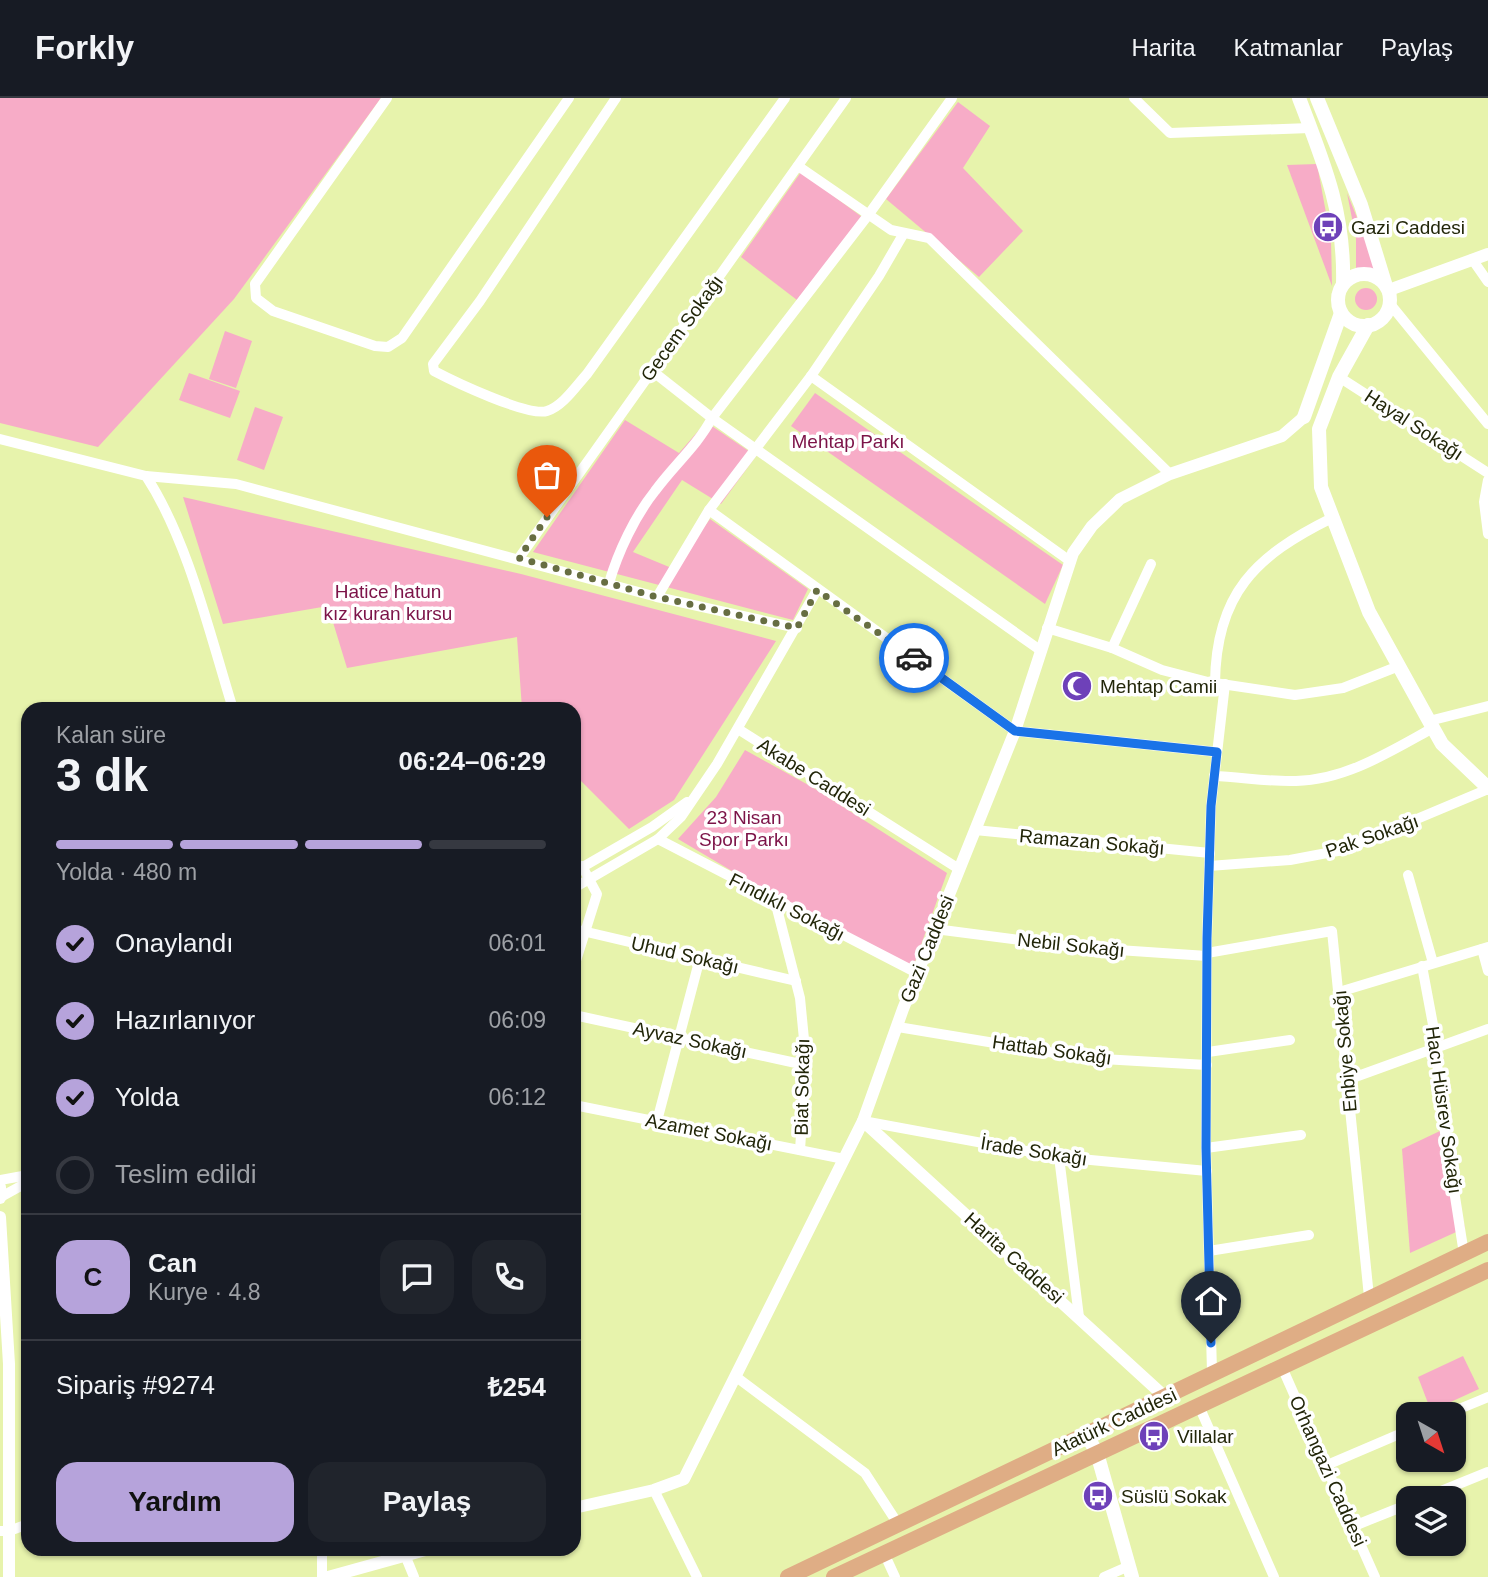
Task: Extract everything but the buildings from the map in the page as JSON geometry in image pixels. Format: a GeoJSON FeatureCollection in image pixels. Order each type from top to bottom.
{"type":"FeatureCollection","features":[{"type":"Feature","properties":{"kind":"main road"},"geometry":{"type":"LineString","coordinates":[[1299,98],[1338,207],[1344,258],[1343,284],[1338,296],[1341,313],[1304,417]]}},
{"type":"Feature","properties":{"kind":"main road"},"geometry":{"type":"LineString","coordinates":[[1317,98],[1361,205],[1388,292],[1380,321],[1368,326],[1355,325],[1341,313]]}},
{"type":"Feature","properties":{"kind":"main road"},"geometry":{"type":"LineString","coordinates":[[1310,128],[1325,122]]}},
{"type":"Feature","properties":{"kind":"main road"},"geometry":{"type":"LineString","coordinates":[[1343,284],[1363,273],[1379,277],[1388,292]]}},
{"type":"Feature","properties":{"kind":"main road"},"geometry":{"type":"LineString","coordinates":[[1368,326],[1357,340],[1325,409],[1318,448],[1321,487],[1369,612],[1431,725],[1442,744],[1488,789]]}},
{"type":"Feature","properties":{"kind":"main road"},"geometry":{"type":"LineString","coordinates":[[1304,417],[1339,377]]}},
{"type":"Feature","properties":{"kind":"main road","name":"Atatürk Caddesi"},"geometry":{"type":"LineString","coordinates":[[788,1577],[1488,1242]]}},
{"type":"Feature","properties":{"kind":"main road","name":"Atatürk Caddesi"},"geometry":{"type":"LineString","coordinates":[[834,1577],[1488,1270]]}},
{"type":"Feature","properties":{"kind":"main road"},"geometry":{"type":"LineString","coordinates":[[1086,1434],[1097,1453],[1130,1571]]}},
{"type":"Feature","properties":{"kind":"street"},"geometry":{"type":"LineString","coordinates":[[387,98],[274,256],[255,284],[254,293],[259,302],[273,311],[388,348],[402,338],[569,98]]}},
{"type":"Feature","properties":{"kind":"street"},"geometry":{"type":"LineString","coordinates":[[616,98],[480,300],[433,364],[434,370],[530,411],[547,411],[560,403],[587,374],[785,98]]}},
{"type":"Feature","properties":{"kind":"street","name":"Gecem Sokağı"},"geometry":{"type":"LineString","coordinates":[[519,558],[846,98]]}},
{"type":"Feature","properties":{"kind":"street"},"geometry":{"type":"LineString","coordinates":[[609,583],[615,563],[646,503],[687,457],[712,418],[869,214],[952,98]]}},
{"type":"Feature","properties":{"kind":"street"},"geometry":{"type":"LineString","coordinates":[[1134,98],[1170,133],[1310,128]]}},
{"type":"Feature","properties":{"kind":"street"},"geometry":{"type":"LineString","coordinates":[[798,166],[891,230],[929,238],[1170,474]]}},
{"type":"Feature","properties":{"kind":"street"},"geometry":{"type":"LineString","coordinates":[[657,597],[709,510],[811,376],[879,276],[904,233]]}},
{"type":"Feature","properties":{"kind":"street"},"geometry":{"type":"LineString","coordinates":[[1488,254],[1388,292],[1488,424]]}},
{"type":"Feature","properties":{"kind":"street"},"geometry":{"type":"LineString","coordinates":[[1472,259],[1488,282]]}},
{"type":"Feature","properties":{"kind":"street"},"geometry":{"type":"LineString","coordinates":[[651,370],[712,418],[1040,649]]}},
{"type":"Feature","properties":{"kind":"street"},"geometry":{"type":"LineString","coordinates":[[811,376],[1070,561]]}},
{"type":"Feature","properties":{"kind":"street","name":"Hayal Sokağı"},"geometry":{"type":"LineString","coordinates":[[1339,377],[1488,473]]}},
{"type":"Feature","properties":{"kind":"street","name":"Gazi Caddesi"},"geometry":{"type":"LineString","coordinates":[[581,1506],[654,1490],[684,1479],[863,1121],[917,974],[1015,731],[1070,561],[1092,526],[1120,499],[1170,474],[1282,436],[1304,417]]}},
{"type":"Feature","properties":{"kind":"street"},"geometry":{"type":"LineString","coordinates":[[0,439],[146,476],[236,484],[657,597],[797,628]]}},
{"type":"Feature","properties":{"kind":"street"},"geometry":{"type":"LineString","coordinates":[[146,476],[162,500],[199,600],[231,702]]}},
{"type":"Feature","properties":{"kind":"street"},"geometry":{"type":"LineString","coordinates":[[1488,480],[1484,502],[1488,534]]}},
{"type":"Feature","properties":{"kind":"street"},"geometry":{"type":"LineString","coordinates":[[709,510],[1015,731],[1217,752]]}},
{"type":"Feature","properties":{"kind":"street"},"geometry":{"type":"LineString","coordinates":[[1212,1372],[1206,1148],[1209,866],[1220,683],[1215,651],[1225,610],[1240,584],[1268,558],[1332,518]]}},
{"type":"Feature","properties":{"kind":"street"},"geometry":{"type":"LineString","coordinates":[[1112,648],[1151,564]]}},
{"type":"Feature","properties":{"kind":"street"},"geometry":{"type":"LineString","coordinates":[[737,729],[817,590]]}},
{"type":"Feature","properties":{"kind":"street"},"geometry":{"type":"LineString","coordinates":[[1047,628],[1112,648],[1162,670],[1295,695],[1343,688],[1399,667]]}},
{"type":"Feature","properties":{"kind":"street"},"geometry":{"type":"LineString","coordinates":[[1214,776],[1296,781],[1343,773],[1431,725],[1488,706]]}},
{"type":"Feature","properties":{"kind":"street","name":"Akabe Caddesi"},"geometry":{"type":"LineString","coordinates":[[581,884],[658,839],[681,817],[737,729],[959,869]]}},
{"type":"Feature","properties":{"kind":"street","name":"Pak Sokağı"},"geometry":{"type":"LineString","coordinates":[[1209,866],[1290,860],[1343,850],[1488,789]]}},
{"type":"Feature","properties":{"kind":"street","name":"Akabe Caddesi"},"geometry":{"type":"LineString","coordinates":[[581,867],[652,827],[693,797]]}},
{"type":"Feature","properties":{"kind":"street","name":"Ramazan Sokağı"},"geometry":{"type":"LineString","coordinates":[[975,830],[1210,853]]}},
{"type":"Feature","properties":{"kind":"street","name":"Fındıklı Sokağı"},"geometry":{"type":"LineString","coordinates":[[658,839],[917,974]]}},
{"type":"Feature","properties":{"kind":"street"},"geometry":{"type":"LineString","coordinates":[[581,872],[590,879],[597,894],[581,945]]}},
{"type":"Feature","properties":{"kind":"street"},"geometry":{"type":"LineString","coordinates":[[1408,874],[1433,963]]}},
{"type":"Feature","properties":{"kind":"street","name":"Biat Sokağı"},"geometry":{"type":"LineString","coordinates":[[775,901],[796,981],[805,1065],[800,1150]]}},
{"type":"Feature","properties":{"kind":"street","name":"Nebil Sokağı"},"geometry":{"type":"LineString","coordinates":[[935,929],[1074,947],[1207,955]]}},
{"type":"Feature","properties":{"kind":"street","name":"Uhud Sokağı"},"geometry":{"type":"LineString","coordinates":[[581,931],[796,981]]}},
{"type":"Feature","properties":{"kind":"street","name":"Enbiye Sokağı"},"geometry":{"type":"LineString","coordinates":[[1207,955],[1332,931],[1369,1297]]}},
{"type":"Feature","properties":{"kind":"street"},"geometry":{"type":"LineString","coordinates":[[1339,992],[1485,948],[1488,971]]}},
{"type":"Feature","properties":{"kind":"street"},"geometry":{"type":"LineString","coordinates":[[657,1121],[699,958]]}},
{"type":"Feature","properties":{"kind":"street","name":"Hacı Hüsrev Sokağı"},"geometry":{"type":"LineString","coordinates":[[1422,966],[1437,1046],[1438,1088],[1465,1254]]}},
{"type":"Feature","properties":{"kind":"street","name":"Ayvaz Sokağı"},"geometry":{"type":"LineString","coordinates":[[581,1016],[805,1065]]}},
{"type":"Feature","properties":{"kind":"street","name":"Hattab Sokağı"},"geometry":{"type":"LineString","coordinates":[[898,1027],[1085,1058],[1207,1065]]}},
{"type":"Feature","properties":{"kind":"street"},"geometry":{"type":"LineString","coordinates":[[1348,1080],[1488,1029]]}},
{"type":"Feature","properties":{"kind":"street"},"geometry":{"type":"LineString","coordinates":[[1208,1052],[1290,1040]]}},
{"type":"Feature","properties":{"kind":"street","name":"Azamet Sokağı"},"geometry":{"type":"LineString","coordinates":[[581,1106],[844,1159]]}},
{"type":"Feature","properties":{"kind":"street","name":"İrade Sokağı"},"geometry":{"type":"LineString","coordinates":[[863,1121],[1059,1157],[1207,1171]]}},
{"type":"Feature","properties":{"kind":"street","name":"Harita Caddesi"},"geometry":{"type":"LineString","coordinates":[[863,1121],[1164,1396]]}},
{"type":"Feature","properties":{"kind":"street"},"geometry":{"type":"LineString","coordinates":[[1206,1148],[1301,1135]]}},
{"type":"Feature","properties":{"kind":"street"},"geometry":{"type":"LineString","coordinates":[[1059,1157],[1079,1317]]}},
{"type":"Feature","properties":{"kind":"street"},"geometry":{"type":"LineString","coordinates":[[0,1180],[21,1176]]}},
{"type":"Feature","properties":{"kind":"street"},"geometry":{"type":"LineString","coordinates":[[0,1187],[0,1198],[21,1186]]}},
{"type":"Feature","properties":{"kind":"street"},"geometry":{"type":"LineString","coordinates":[[0,1217],[9,1364],[5,1531],[9,1577]]}},
{"type":"Feature","properties":{"kind":"street"},"geometry":{"type":"LineString","coordinates":[[1209,1251],[1309,1235]]}},
{"type":"Feature","properties":{"kind":"street","name":"Orhangazi Caddesi"},"geometry":{"type":"LineString","coordinates":[[1281,1365],[1375,1577]]}},
{"type":"Feature","properties":{"kind":"street"},"geometry":{"type":"LineString","coordinates":[[735,1376],[865,1473],[898,1524]]}},
{"type":"Feature","properties":{"kind":"street"},"geometry":{"type":"LineString","coordinates":[[1466,1406],[1488,1397]]}},
{"type":"Feature","properties":{"kind":"street"},"geometry":{"type":"LineString","coordinates":[[1199,1406],[1274,1577]]}},
{"type":"Feature","properties":{"kind":"street"},"geometry":{"type":"LineString","coordinates":[[1327,1465],[1396,1436]]}},
{"type":"Feature","properties":{"kind":"street"},"geometry":{"type":"LineString","coordinates":[[1454,1486],[1488,1472]]}},
{"type":"Feature","properties":{"kind":"street"},"geometry":{"type":"LineString","coordinates":[[654,1490],[697,1577]]}},
{"type":"Feature","properties":{"kind":"street"},"geometry":{"type":"LineString","coordinates":[[1354,1526],[1396,1509]]}},
{"type":"Feature","properties":{"kind":"street"},"geometry":{"type":"LineString","coordinates":[[884,1553],[895,1577]]}},
{"type":"Feature","properties":{"kind":"street"},"geometry":{"type":"LineString","coordinates":[[322,1556],[322,1577]]}},
{"type":"Feature","properties":{"kind":"street"},"geometry":{"type":"LineString","coordinates":[[328,1577],[402,1556]]}},
{"type":"Feature","properties":{"kind":"street"},"geometry":{"type":"LineString","coordinates":[[405,1556],[414,1577]]}},
{"type":"Feature","properties":{"kind":"street"},"geometry":{"type":"LineString","coordinates":[[1104,1577],[1130,1571]]}},
{"type":"Feature","properties":{"kind":"green space"},"geometry":{"type":"Polygon","coordinates":[[[0,98],[381,98],[234,299],[98,447],[0,423],[0,98]]]}},
{"type":"Feature","properties":{"kind":"green space"},"geometry":{"type":"Polygon","coordinates":[[[958,102],[990,126],[963,168],[1023,231],[979,277],[886,199],[958,102]]]}},
{"type":"Feature","properties":{"kind":"green space"},"geometry":{"type":"Polygon","coordinates":[[[1317,164],[1331,240],[1332,286],[1287,165],[1317,164]]]}},
{"type":"Feature","properties":{"kind":"green space"},"geometry":{"type":"Polygon","coordinates":[[[801,172],[862,217],[797,300],[741,257],[801,172]]]}},
{"type":"Feature","properties":{"kind":"green space"},"geometry":{"type":"Polygon","coordinates":[[[1347,193],[1378,269],[1356,270],[1356,239],[1347,193]]]}},
{"type":"Feature","properties":{"kind":"green space"},"geometry":{"type":"Polygon","coordinates":[[[1366,288],[1374,291],[1377,299],[1374,307],[1366,310],[1358,307],[1355,299],[1358,291],[1366,288]]]}},
{"type":"Feature","properties":{"kind":"green space"},"geometry":{"type":"Polygon","coordinates":[[[225,331],[252,341],[236,388],[209,379],[225,331]]]}},
{"type":"Feature","properties":{"kind":"green space"},"geometry":{"type":"Polygon","coordinates":[[[189,373],[240,391],[230,418],[179,400],[189,373]]]}},
{"type":"Feature","properties":{"kind":"green space","name":"Mehtap Parkı"},"geometry":{"type":"Polygon","coordinates":[[[815,393],[1063,565],[1045,604],[791,426],[815,393]]]}},
{"type":"Feature","properties":{"kind":"green space"},"geometry":{"type":"Polygon","coordinates":[[[255,407],[283,417],[264,470],[237,460],[255,407]]]}},
{"type":"Feature","properties":{"kind":"green space"},"geometry":{"type":"Polygon","coordinates":[[[625,420],[679,453],[706,422],[756,456],[721,504],[682,480],[633,552],[674,569],[710,519],[808,589],[793,620],[533,552],[625,420]]]}},
{"type":"Feature","properties":{"kind":"green space","name":"Hatice hatun kız kuran kursu"},"geometry":{"type":"Polygon","coordinates":[[[183,497],[521,574],[776,641],[674,800],[629,829],[581,781],[581,702],[522,702],[517,637],[347,668],[328,606],[223,624],[183,497]]]}},
{"type":"Feature","properties":{"kind":"green space","name":"23 Nisan Spor Parkı"},"geometry":{"type":"Polygon","coordinates":[[[745,750],[812,787],[947,873],[913,967],[759,887],[678,839],[716,797],[745,750]]]}},
{"type":"Feature","properties":{"kind":"green space"},"geometry":{"type":"Polygon","coordinates":[[[1442,1130],[1465,1228],[1410,1253],[1402,1149],[1442,1130]]]}},
{"type":"Feature","properties":{"kind":"green space"},"geometry":{"type":"Polygon","coordinates":[[[1463,1356],[1479,1389],[1451,1402],[1428,1402],[1418,1377],[1463,1356]]]}},
{"type":"Feature","properties":{"kind":"way so far"},"geometry":{"type":"LineString","coordinates":[[547,517],[519,558],[657,597],[797,628],[817,590],[914,658]]}},
{"type":"Feature","properties":{"kind":"place","name":"Gazi Caddesi"},"geometry":{"type":"Point","coordinates":[1328,227]}},
{"type":"Feature","properties":{"kind":"place","name":"Mehtap Camii"},"geometry":{"type":"Point","coordinates":[1077,686]}},
{"type":"Feature","properties":{"kind":"place","name":"Villalar"},"geometry":{"type":"Point","coordinates":[1154,1436]}},
{"type":"Feature","properties":{"kind":"place","name":"Süslü Sokak"},"geometry":{"type":"Point","coordinates":[1098,1496]}},
{"type":"Feature","properties":{"kind":"route"},"geometry":{"type":"LineString","coordinates":[[914,658],[1015,731],[1217,752],[1211,806],[1207,938],[1206,1148],[1211,1343]]}}]}
